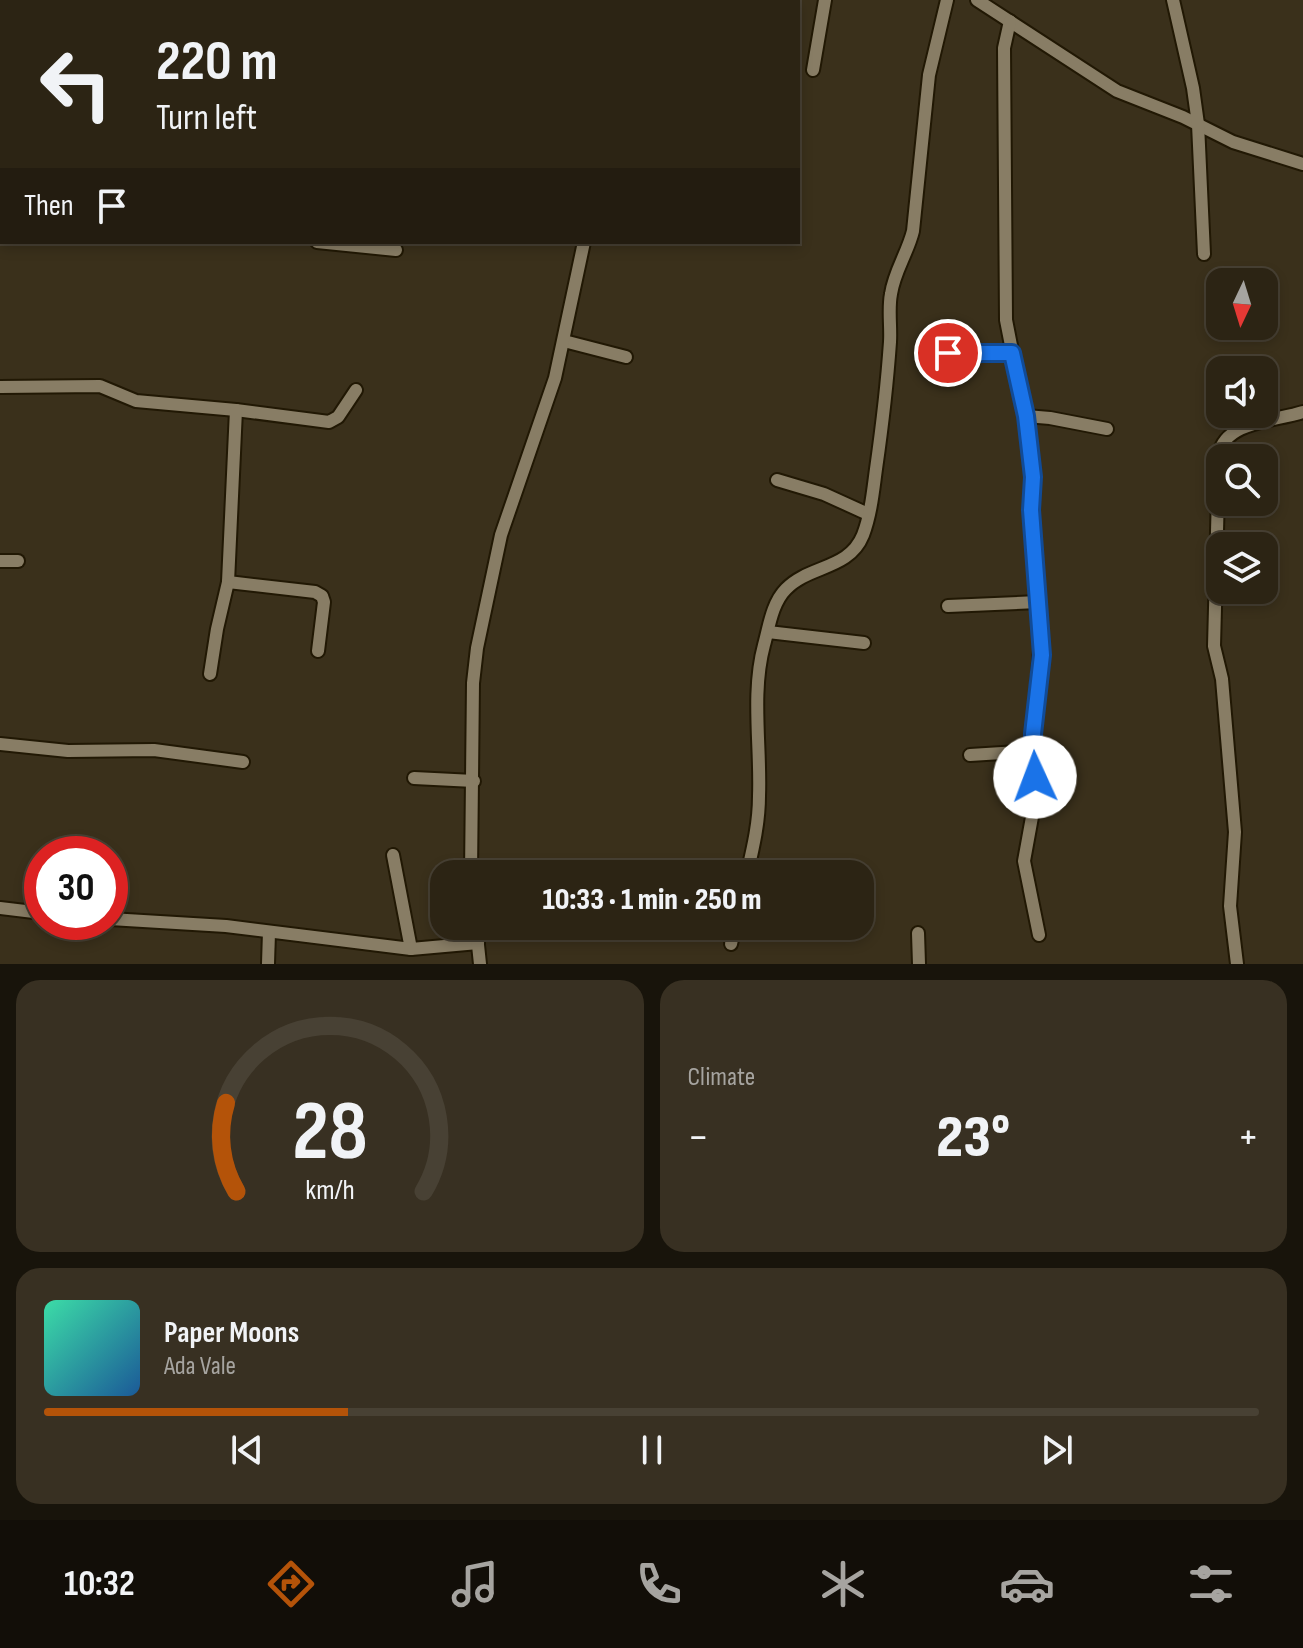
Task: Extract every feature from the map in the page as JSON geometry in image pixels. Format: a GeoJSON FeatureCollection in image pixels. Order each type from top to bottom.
{"type":"FeatureCollection","features":[{"type":"Feature","properties":{"kind":"street"},"geometry":{"type":"LineString","coordinates":[[813,70],[825,0]]}},
{"type":"Feature","properties":{"kind":"street"},"geometry":{"type":"LineString","coordinates":[[750,860],[757,828],[758,678],[777,600],[798,580],[849,555],[863,535],[868,514],[881,435],[890,342],[891,293],[913,231],[929,75],[947,0]]}},
{"type":"Feature","properties":{"kind":"street"},"geometry":{"type":"LineString","coordinates":[[977,0],[1102,83],[1233,142],[1303,164]]}},
{"type":"Feature","properties":{"kind":"street"},"geometry":{"type":"LineString","coordinates":[[1173,0],[1198,124],[1204,254]]}},
{"type":"Feature","properties":{"kind":"street"},"geometry":{"type":"LineString","coordinates":[[1010,21],[1004,48],[1006,320],[1026,416],[1033,477],[1031,510],[1042,655],[1034,751],[1034,806],[1024,861],[1039,935]]}},
{"type":"Feature","properties":{"kind":"street"},"geometry":{"type":"LineString","coordinates":[[337,244],[396,250]]}},
{"type":"Feature","properties":{"kind":"street"},"geometry":{"type":"LineString","coordinates":[[470,860],[474,781],[473,683],[477,648],[501,535],[547,404],[564,341],[584,244]]}},
{"type":"Feature","properties":{"kind":"street"},"geometry":{"type":"LineString","coordinates":[[564,341],[626,357]]}},
{"type":"Feature","properties":{"kind":"street"},"geometry":{"type":"LineString","coordinates":[[948,353],[1012,353]]}},
{"type":"Feature","properties":{"kind":"street"},"geometry":{"type":"LineString","coordinates":[[0,387],[100,386],[112,389],[122,398],[136,401],[329,422],[338,417],[356,390]]}},
{"type":"Feature","properties":{"kind":"street"},"geometry":{"type":"LineString","coordinates":[[210,674],[228,582],[236,410]]}},
{"type":"Feature","properties":{"kind":"street"},"geometry":{"type":"LineString","coordinates":[[1237,964],[1230,906],[1235,832],[1222,679],[1214,646],[1219,455],[1224,439],[1236,430],[1303,412]]}},
{"type":"Feature","properties":{"kind":"street"},"geometry":{"type":"LineString","coordinates":[[1026,416],[1107,429]]}},
{"type":"Feature","properties":{"kind":"street"},"geometry":{"type":"LineString","coordinates":[[777,480],[824,494],[868,514]]}},
{"type":"Feature","properties":{"kind":"street"},"geometry":{"type":"LineString","coordinates":[[0,561],[18,561]]}},
{"type":"Feature","properties":{"kind":"street"},"geometry":{"type":"LineString","coordinates":[[228,582],[315,592],[322,596],[324,602],[318,651]]}},
{"type":"Feature","properties":{"kind":"street"},"geometry":{"type":"LineString","coordinates":[[948,606],[1038,602]]}},
{"type":"Feature","properties":{"kind":"street"},"geometry":{"type":"LineString","coordinates":[[768,632],[864,643]]}},
{"type":"Feature","properties":{"kind":"street"},"geometry":{"type":"LineString","coordinates":[[0,744],[68,751],[154,750],[243,762]]}},
{"type":"Feature","properties":{"kind":"street"},"geometry":{"type":"LineString","coordinates":[[970,755],[1034,751]]}},
{"type":"Feature","properties":{"kind":"street"},"geometry":{"type":"LineString","coordinates":[[414,778],[474,781]]}},
{"type":"Feature","properties":{"kind":"street"},"geometry":{"type":"LineString","coordinates":[[393,855],[411,949]]}},
{"type":"Feature","properties":{"kind":"street"},"geometry":{"type":"LineString","coordinates":[[0,908],[24,911]]}},
{"type":"Feature","properties":{"kind":"street"},"geometry":{"type":"LineString","coordinates":[[128,920],[269,932],[411,949],[478,943]]}},
{"type":"Feature","properties":{"kind":"street"},"geometry":{"type":"LineString","coordinates":[[268,964],[269,932]]}},
{"type":"Feature","properties":{"kind":"street"},"geometry":{"type":"LineString","coordinates":[[918,933],[919,964]]}},
{"type":"Feature","properties":{"kind":"street"},"geometry":{"type":"LineString","coordinates":[[478,940],[480,964]]}},
{"type":"Feature","properties":{"kind":"street"},"geometry":{"type":"LineString","coordinates":[[731,944],[732,940]]}},
{"type":"Feature","properties":{"kind":"route"},"geometry":{"type":"LineString","coordinates":[[948,353],[1012,353],[1026,416],[1031,447],[1032,537],[1042,655],[1033,734],[1035,777]]}}]}
